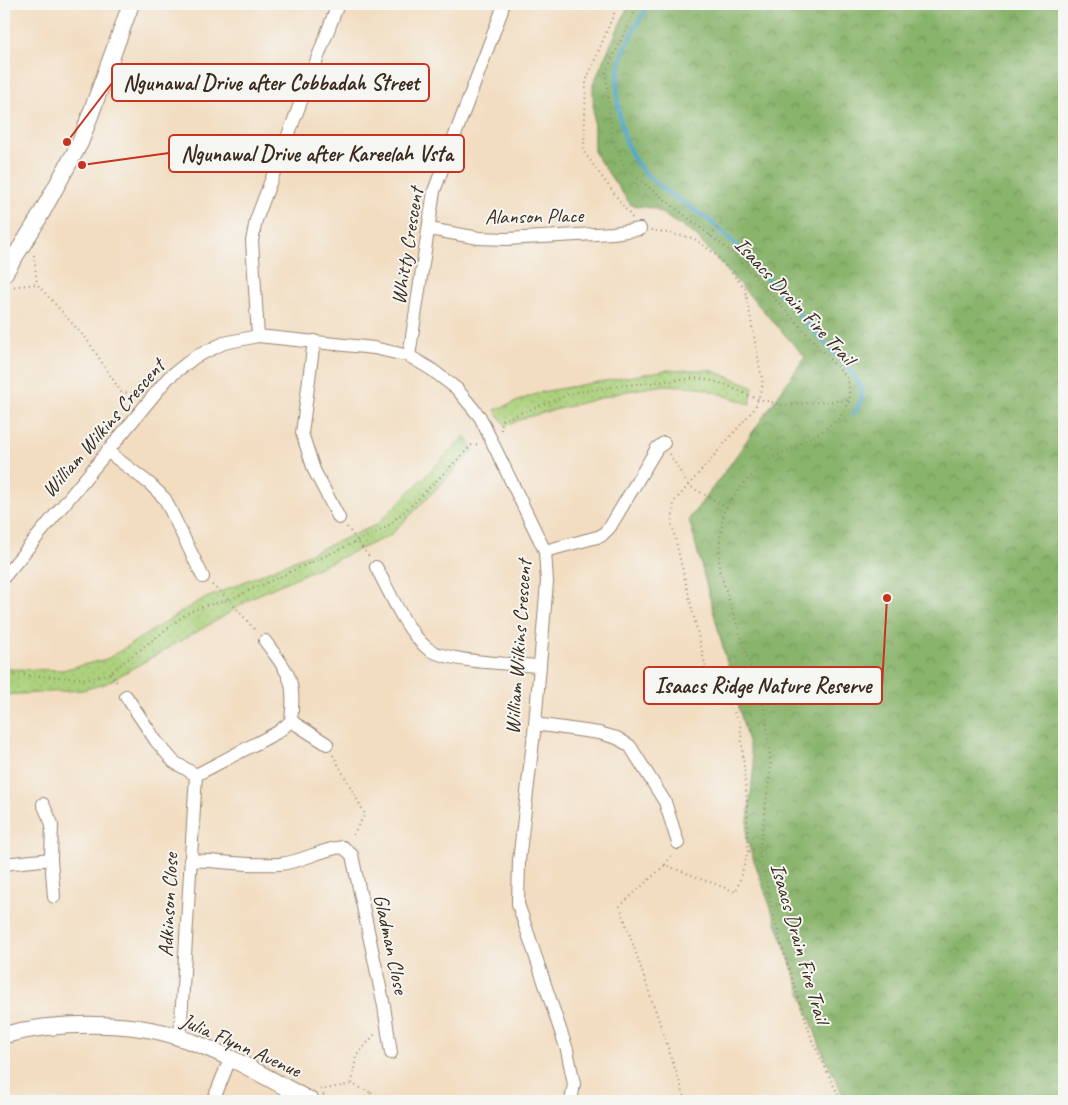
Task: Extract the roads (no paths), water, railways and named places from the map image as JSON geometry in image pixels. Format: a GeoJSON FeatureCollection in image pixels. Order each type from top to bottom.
{"type":"FeatureCollection","features":[{"type":"Feature","properties":{"kind":"street"},"geometry":{"type":"LineString","coordinates":[[4,274],[36,223],[80,143],[131,4]]}},
{"type":"Feature","properties":{"kind":"street"},"geometry":{"type":"LineString","coordinates":[[258,336],[252,241],[256,220],[338,4]]}},
{"type":"Feature","properties":{"kind":"street","name":"Whitty Crescent"},"geometry":{"type":"LineString","coordinates":[[409,356],[434,191],[503,4]]}},
{"type":"Feature","properties":{"kind":"street","name":"Alanson Place"},"geometry":{"type":"LineString","coordinates":[[429,229],[479,238],[506,239],[612,233],[640,229]]}},
{"type":"Feature","properties":{"kind":"street","name":"William Wilkins Crescent"},"geometry":{"type":"LineString","coordinates":[[4,578],[168,378],[195,357],[224,343],[258,336],[374,348],[409,356],[432,368],[457,389],[480,417],[545,551],[547,582],[534,724],[518,861],[518,904],[567,1050],[574,1084],[571,1101]]}},
{"type":"Feature","properties":{"kind":"street"},"geometry":{"type":"LineString","coordinates":[[314,341],[302,433],[314,470],[340,518]]}},
{"type":"Feature","properties":{"kind":"street"},"geometry":{"type":"LineString","coordinates":[[545,551],[601,536],[610,527],[657,448],[664,443]]}},
{"type":"Feature","properties":{"kind":"street"},"geometry":{"type":"LineString","coordinates":[[107,451],[150,484],[165,499],[203,577]]}},
{"type":"Feature","properties":{"kind":"street"},"geometry":{"type":"LineString","coordinates":[[376,567],[416,637],[428,650],[444,656],[540,666]]}},
{"type":"Feature","properties":{"kind":"street"},"geometry":{"type":"LineString","coordinates":[[126,696],[156,742],[174,762],[196,776],[278,732],[291,721],[294,700],[290,676],[265,641]]}},
{"type":"Feature","properties":{"kind":"street"},"geometry":{"type":"LineString","coordinates":[[291,721],[327,744]]}},
{"type":"Feature","properties":{"kind":"street"},"geometry":{"type":"LineString","coordinates":[[534,724],[600,733],[618,738],[630,746],[666,802],[678,843]]}},
{"type":"Feature","properties":{"kind":"street","name":"Adkinson Close"},"geometry":{"type":"LineString","coordinates":[[180,1037],[196,776]]}},
{"type":"Feature","properties":{"kind":"street"},"geometry":{"type":"LineString","coordinates":[[43,804],[52,824],[51,859],[54,897]]}},
{"type":"Feature","properties":{"kind":"street","name":"Gladman Close"},"geometry":{"type":"LineString","coordinates":[[190,860],[280,864],[299,861],[347,843],[352,855],[391,1053]]}},
{"type":"Feature","properties":{"kind":"street"},"geometry":{"type":"LineString","coordinates":[[4,864],[51,859]]}},
{"type":"Feature","properties":{"kind":"street","name":"Julia Flynn Avenue"},"geometry":{"type":"LineString","coordinates":[[4,1035],[55,1027],[92,1026],[138,1028],[180,1037],[230,1059],[311,1101]]}},
{"type":"Feature","properties":{"kind":"street"},"geometry":{"type":"LineString","coordinates":[[213,1101],[230,1059]]}},
{"type":"Feature","properties":{"kind":"waterway"},"geometry":{"type":"LineString","coordinates":[[649,4],[634,29],[619,67],[617,88],[619,114],[631,152],[637,163],[652,180],[717,227],[756,266],[849,369],[862,391],[861,400],[853,415]]}},
{"type":"Feature","properties":{"kind":"place","name":"Ngunawal Drive after Cobbadah Street"},"geometry":{"type":"Point","coordinates":[67,142]}},
{"type":"Feature","properties":{"kind":"place","name":"Ngunawal Drive after Kareelah Vsta"},"geometry":{"type":"Point","coordinates":[82,165]}},
{"type":"Feature","properties":{"kind":"place","name":"Isaacs Ridge Nature Reserve"},"geometry":{"type":"Point","coordinates":[887,598]}}]}
